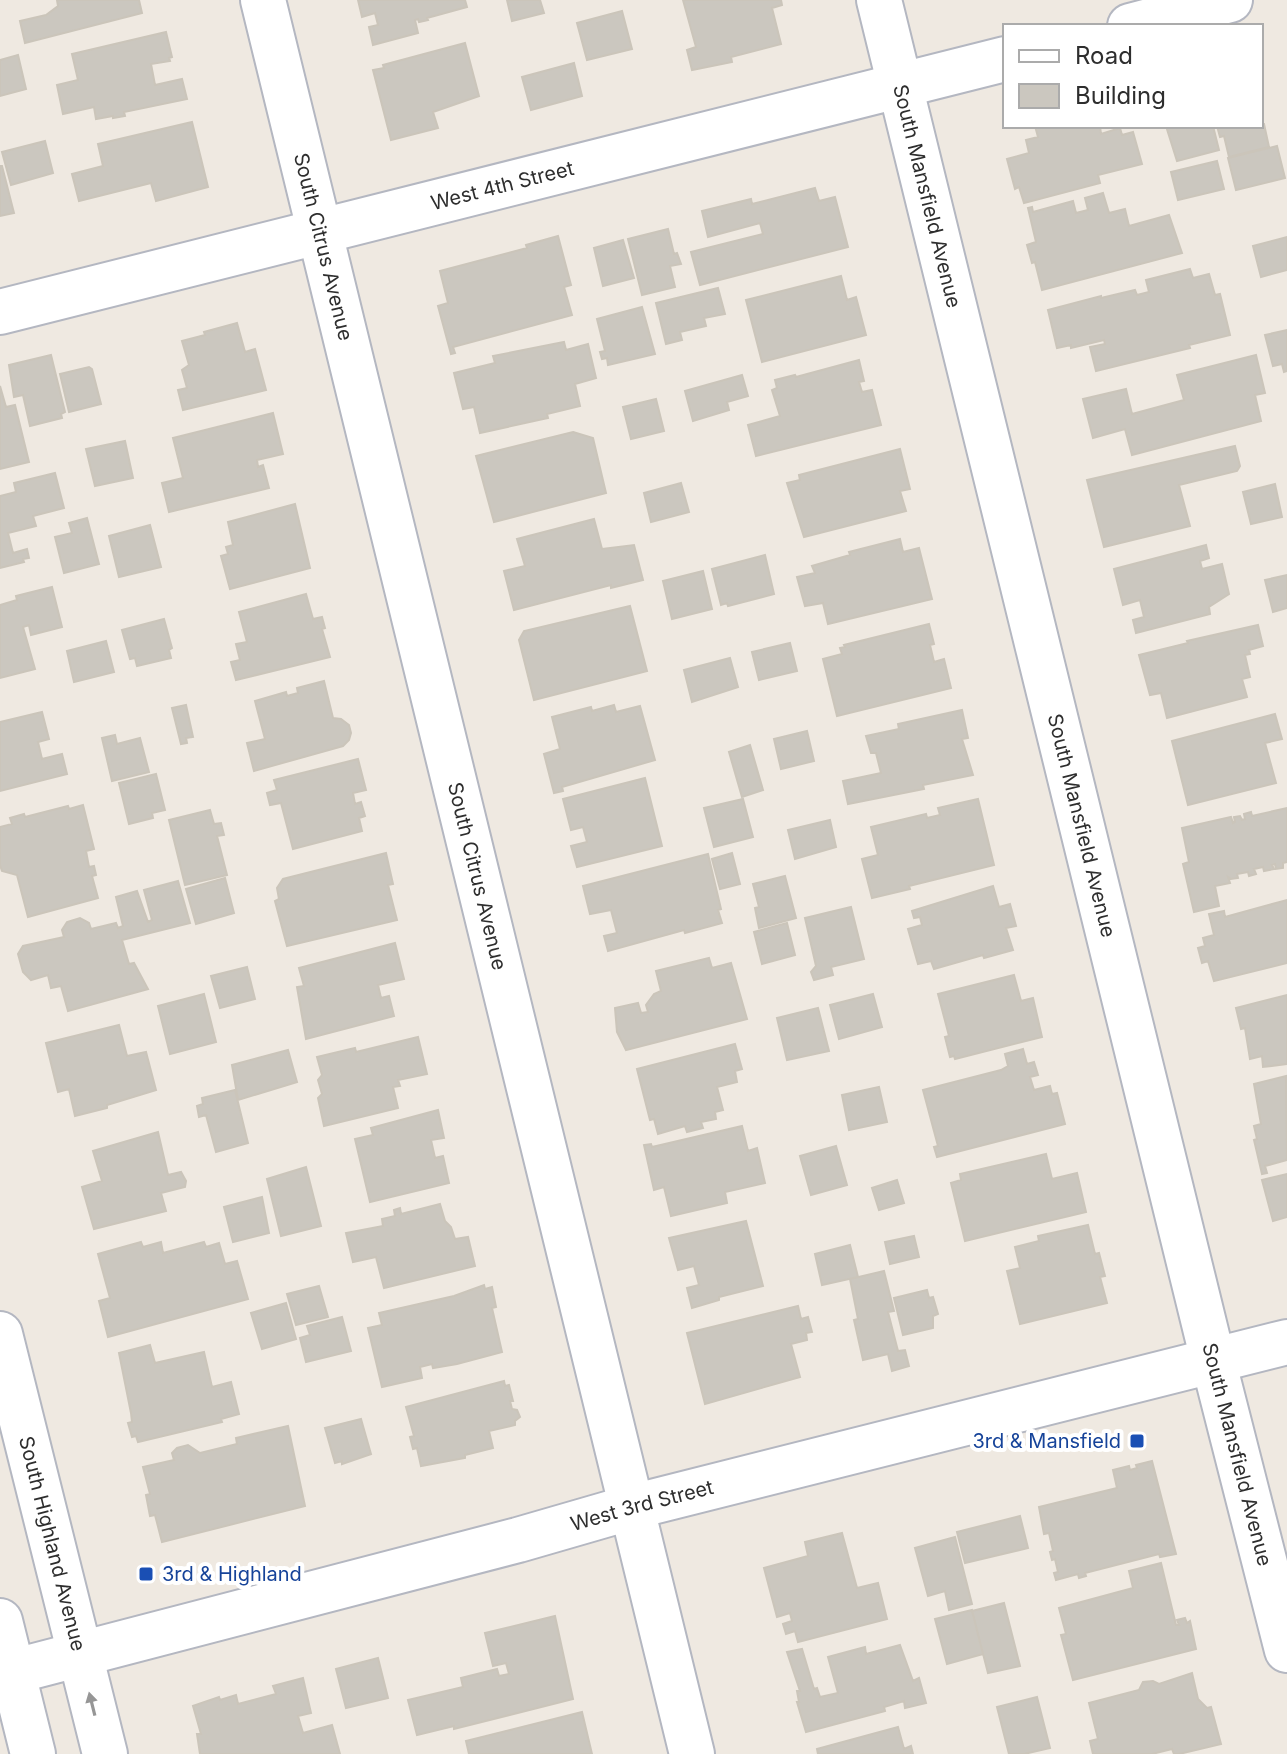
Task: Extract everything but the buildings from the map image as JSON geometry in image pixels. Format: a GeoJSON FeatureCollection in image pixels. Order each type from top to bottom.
{"type":"FeatureCollection","features":[{"type":"Feature","properties":{"kind":"street","name":"South Citrus Avenue"},"geometry":{"type":"LineString","coordinates":[[263,0],[692,1754]]}},
{"type":"Feature","properties":{"kind":"street","name":"South Mansfield Avenue"},"geometry":{"type":"LineString","coordinates":[[879,0],[1287,1650]]}},
{"type":"Feature","properties":{"kind":"street"},"geometry":{"type":"LineString","coordinates":[[1138,24],[1230,0]]}},
{"type":"Feature","properties":{"kind":"street","name":"West 4th Street"},"geometry":{"type":"LineString","coordinates":[[0,312],[1003,60]]}},
{"type":"Feature","properties":{"kind":"street","name":"South Highland Avenue"},"geometry":{"type":"LineString","coordinates":[[0,1334],[105,1754]]}},
{"type":"Feature","properties":{"kind":"street","name":"West 3rd Street"},"geometry":{"type":"LineString","coordinates":[[7,1673],[504,1544],[632,1507],[1287,1342]]}},
{"type":"Feature","properties":{"kind":"street"},"geometry":{"type":"LineString","coordinates":[[0,1621],[7,1673],[33,1754]]}},
{"type":"Feature","properties":{"kind":"place","name":"3rd & Mansfield"},"geometry":{"type":"Point","coordinates":[1137,1441]}},
{"type":"Feature","properties":{"kind":"place","name":"3rd & Highland"},"geometry":{"type":"Point","coordinates":[146,1574]}}]}
